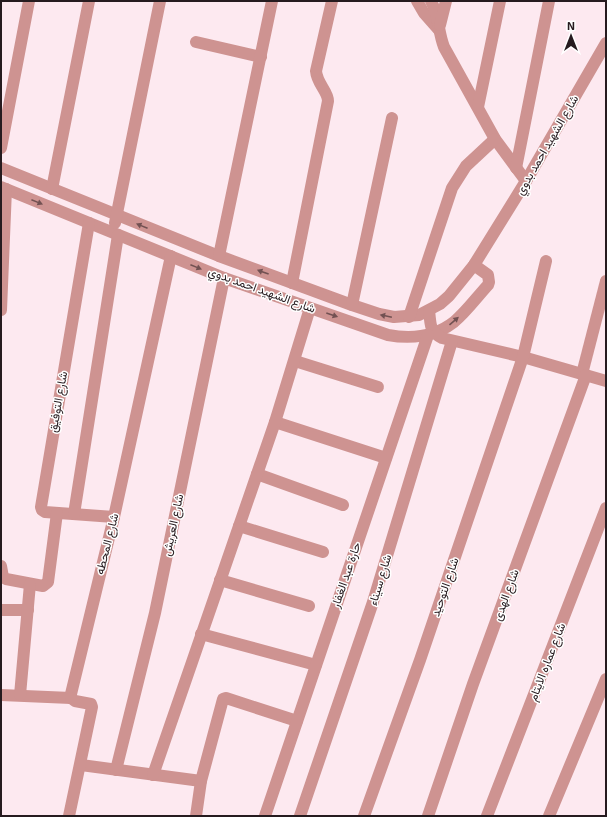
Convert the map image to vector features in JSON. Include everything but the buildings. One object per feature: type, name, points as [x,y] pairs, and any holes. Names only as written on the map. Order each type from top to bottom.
[{"type":"street","points":[[1,148],[29,1]]},
{"type":"street","points":[[52,189],[89,1]]},
{"type":"street","points":[[74,514],[115,234],[116,216],[160,1]]},
{"type":"street","points":[[219,256],[272,1]]},
{"type":"street","points":[[292,283],[328,101],[327,95],[318,81],[316,71],[332,1]]},
{"type":"street","points":[[417,1],[424,13],[439,30]]},
{"type":"street","points":[[432,1],[444,47],[495,139],[526,181]]},
{"type":"street","points":[[439,30],[446,1]]},
{"type":"street","points":[[478,107],[500,1]]},
{"type":"street","points":[[516,168],[549,1]]},
{"type":"street","points":[[196,42],[261,57]]},
{"type":"street","name":"شارع الشهيد احمد بدوي","points":[[1,168],[116,216],[352,305],[379,314],[394,317],[409,317],[429,311],[440,304],[449,296],[474,265],[526,181],[606,43]]},
{"type":"street","points":[[352,305],[392,118]]},
{"type":"street","points":[[409,317],[452,188],[466,166],[495,139]]},
{"type":"street","points":[[1,310],[4,188]]},
{"type":"street","name":"شارع الشهيد احمد بدوي","points":[[4,188],[224,278],[388,335],[408,337],[431,334],[454,322],[488,285],[488,275],[474,265]]},
{"type":"street","name":"شارع التوفيق","points":[[89,223],[40,503],[42,510],[45,512],[114,517]]},
{"type":"street","name":"شارع المحطه","points":[[72,698],[71,694],[114,517],[171,256]]},
{"type":"street","name":"شارع التوحيد","points":[[364,816],[420,660],[523,357],[546,261]]},
{"type":"street","name":"شارع العريش","points":[[116,770],[155,613],[224,278]]},
{"type":"street","name":"شارع الهدى","points":[[428,816],[584,374],[606,281]]},
{"type":"street","points":[[153,775],[275,422],[310,308]]},
{"type":"street","points":[[429,311],[431,334],[452,341],[523,357],[606,381]]},
{"type":"street","name":"حارة عبد الغفار","points":[[265,816],[386,458],[431,334]]},
{"type":"street","name":"شارع سيناء","points":[[300,816],[373,602],[452,341]]},
{"type":"street","points":[[295,360],[378,387]]},
{"type":"street","points":[[275,422],[386,458]]},
{"type":"street","points":[[257,474],[343,505]]},
{"type":"street","name":"شارع عماره الايتام","points":[[487,816],[606,508]]},
{"type":"street","points":[[1,566],[3,577],[6,579],[43,586],[48,582],[57,513]]},
{"type":"street","points":[[239,526],[323,552]]},
{"type":"street","points":[[220,580],[309,606]]},
{"type":"street","points":[[20,695],[30,584]]},
{"type":"street","points":[[1,610],[28,610]]},
{"type":"street","points":[[201,634],[316,665]]},
{"type":"street","points":[[549,816],[606,679]]},
{"type":"street","points":[[1,695],[72,698],[75,701],[91,704],[92,707],[69,816]]},
{"type":"street","points":[[196,816],[201,781],[223,699],[226,698],[298,720]]},
{"type":"street","points":[[80,765],[201,781]]}]
